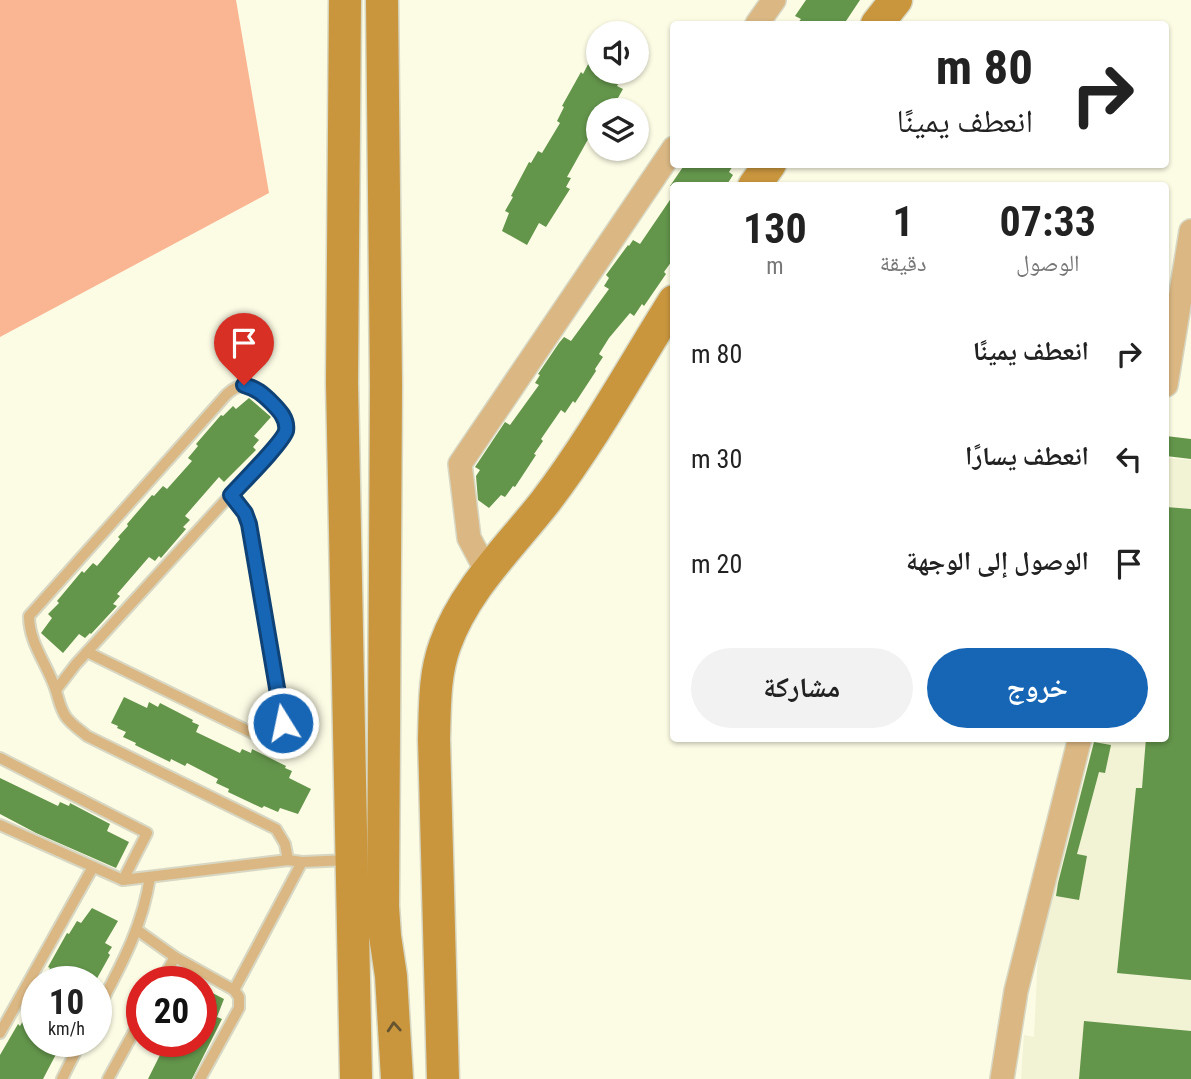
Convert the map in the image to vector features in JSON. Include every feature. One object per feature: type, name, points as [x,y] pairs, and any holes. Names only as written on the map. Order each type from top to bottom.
[{"type":"main road","points":[[345,0],[342,383],[356,1079]]},
{"type":"main road","points":[[382,0],[386,386],[383,906],[391,976],[397,1079]]},
{"type":"main road","points":[[879,21],[896,0]]},
{"type":"main road","points":[[443,1079],[434,739],[435,685],[445,645],[465,601],[546,501],[670,307]]},
{"type":"main road","points":[[355,977],[391,976]]},
{"type":"street","points":[[759,21],[774,0]]},
{"type":"street","points":[[487,572],[469,538],[460,464],[670,154]]},
{"type":"street","points":[[1169,367],[1191,231]]},
{"type":"street","points":[[1002,1079],[1016,991],[1079,742]]},
{"type":"lane","points":[[56,690],[87,652],[286,433],[282,412],[257,389],[244,385],[234,387],[227,394],[29,616],[29,626],[56,690],[58,704],[67,719],[87,736],[276,829],[285,844],[288,860]]},
{"type":"lane","points":[[87,652],[275,744],[283,723],[249,524],[245,513],[231,495]]},
{"type":"lane","points":[[0,758],[147,833],[123,880]]},
{"type":"lane","points":[[0,825],[123,880],[288,860],[352,860]]},
{"type":"lane","points":[[234,990],[302,862]]},
{"type":"lane","points":[[0,1033],[93,867]]},
{"type":"lane","points":[[112,981],[137,930],[150,877]]},
{"type":"lane","points":[[137,930],[175,957],[234,990],[239,997],[239,1008],[200,1079]]},
{"type":"lane","points":[[170,966],[175,957]]},
{"type":"lane","points":[[108,1079],[126,1046]]},
{"type":"lane","points":[[62,1079],[73,1057]]},
{"type":"shaded area","points":[[0,0],[236,0],[269,193],[0,337]]},
{"type":"shaded area","points":[[1169,458],[1191,460],[1191,1079],[1021,1079],[1024,1035],[1034,1037],[1039,932],[1092,742],[1169,742]]},
{"type":"building","points":[[806,0],[860,0],[846,21],[799,21],[801,19],[795,16]]},
{"type":"building","points":[[586,68],[586,84],[618,84],[617,86],[623,89],[618,98],[586,98],[586,143],[567,177],[571,178],[566,187],[570,189],[546,227],[539,223],[527,245],[502,231],[509,213],[505,211],[529,162],[531,163],[538,151],[542,153],[560,123],[557,121],[564,107],[562,106],[581,72],[583,74]]},
{"type":"building","points":[[682,168],[732,168],[729,172],[733,175],[729,182],[673,182]]},
{"type":"building","points":[[670,200],[670,264],[664,272],[666,274],[644,306],[642,304],[634,316],[630,313],[609,338],[599,354],[603,357],[596,371],[575,403],[573,401],[565,413],[561,410],[541,439],[543,441],[534,454],[536,455],[515,487],[513,486],[505,497],[501,495],[489,508],[478,500],[476,476],[480,470],[475,467],[505,422],[510,425],[539,385],[535,383],[540,375],[538,374],[559,343],[564,337],[571,341],[609,289],[604,286],[609,278],[606,275],[628,245],[633,240],[640,244]]},
{"type":"building","points":[[249,398],[271,417],[254,436],[259,440],[253,447],[256,450],[224,482],[219,477],[185,516],[190,520],[183,527],[186,529],[161,558],[159,556],[155,561],[149,557],[117,594],[120,596],[113,604],[117,606],[91,634],[85,638],[79,634],[63,653],[41,633],[52,618],[48,614],[59,603],[57,601],[82,571],[84,573],[93,563],[97,566],[152,495],[163,486],[167,489],[192,461],[188,458],[198,446],[196,444],[221,415],[233,406],[236,409]]},
{"type":"building","points":[[1169,436],[1191,439],[1191,459],[1169,456]]},
{"type":"building","points":[[1169,507],[1191,509],[1191,980],[1117,973],[1136,788],[1142,788],[1146,742],[1169,742]]},
{"type":"building","points":[[124,697],[147,708],[149,702],[158,707],[160,703],[193,720],[192,722],[199,725],[196,732],[240,753],[242,749],[251,753],[252,749],[286,766],[285,768],[292,771],[289,778],[311,789],[298,814],[280,808],[278,812],[264,806],[262,808],[228,792],[229,789],[216,783],[218,779],[187,763],[185,766],[171,759],[170,762],[123,737],[126,732],[111,723]]},
{"type":"building","points":[[1094,742],[1111,745],[1105,773],[1099,772],[1077,854],[1087,856],[1079,900],[1056,896]]},
{"type":"building","points":[[0,778],[58,806],[60,802],[69,806],[70,803],[110,824],[107,831],[129,842],[116,868],[0,814]]},
{"type":"building","points":[[92,908],[118,921],[105,943],[112,947],[104,966],[49,966],[67,933],[69,934],[77,921],[81,923]]},
{"type":"building","points":[[217,995],[224,999],[217,1017]]},
{"type":"building","points":[[1084,1021],[1191,1031],[1191,1079],[1079,1079]]},
{"type":"building","points":[[18,1024],[21,1057],[55,1057],[43,1079],[0,1079],[0,1055]]},
{"type":"building","points":[[159,1057],[203,1057],[192,1079],[148,1079]]},
{"type":"route","points":[[244,385],[257,389],[282,412],[285,423],[286,433],[231,495],[245,513],[249,524],[283,723]]}]
